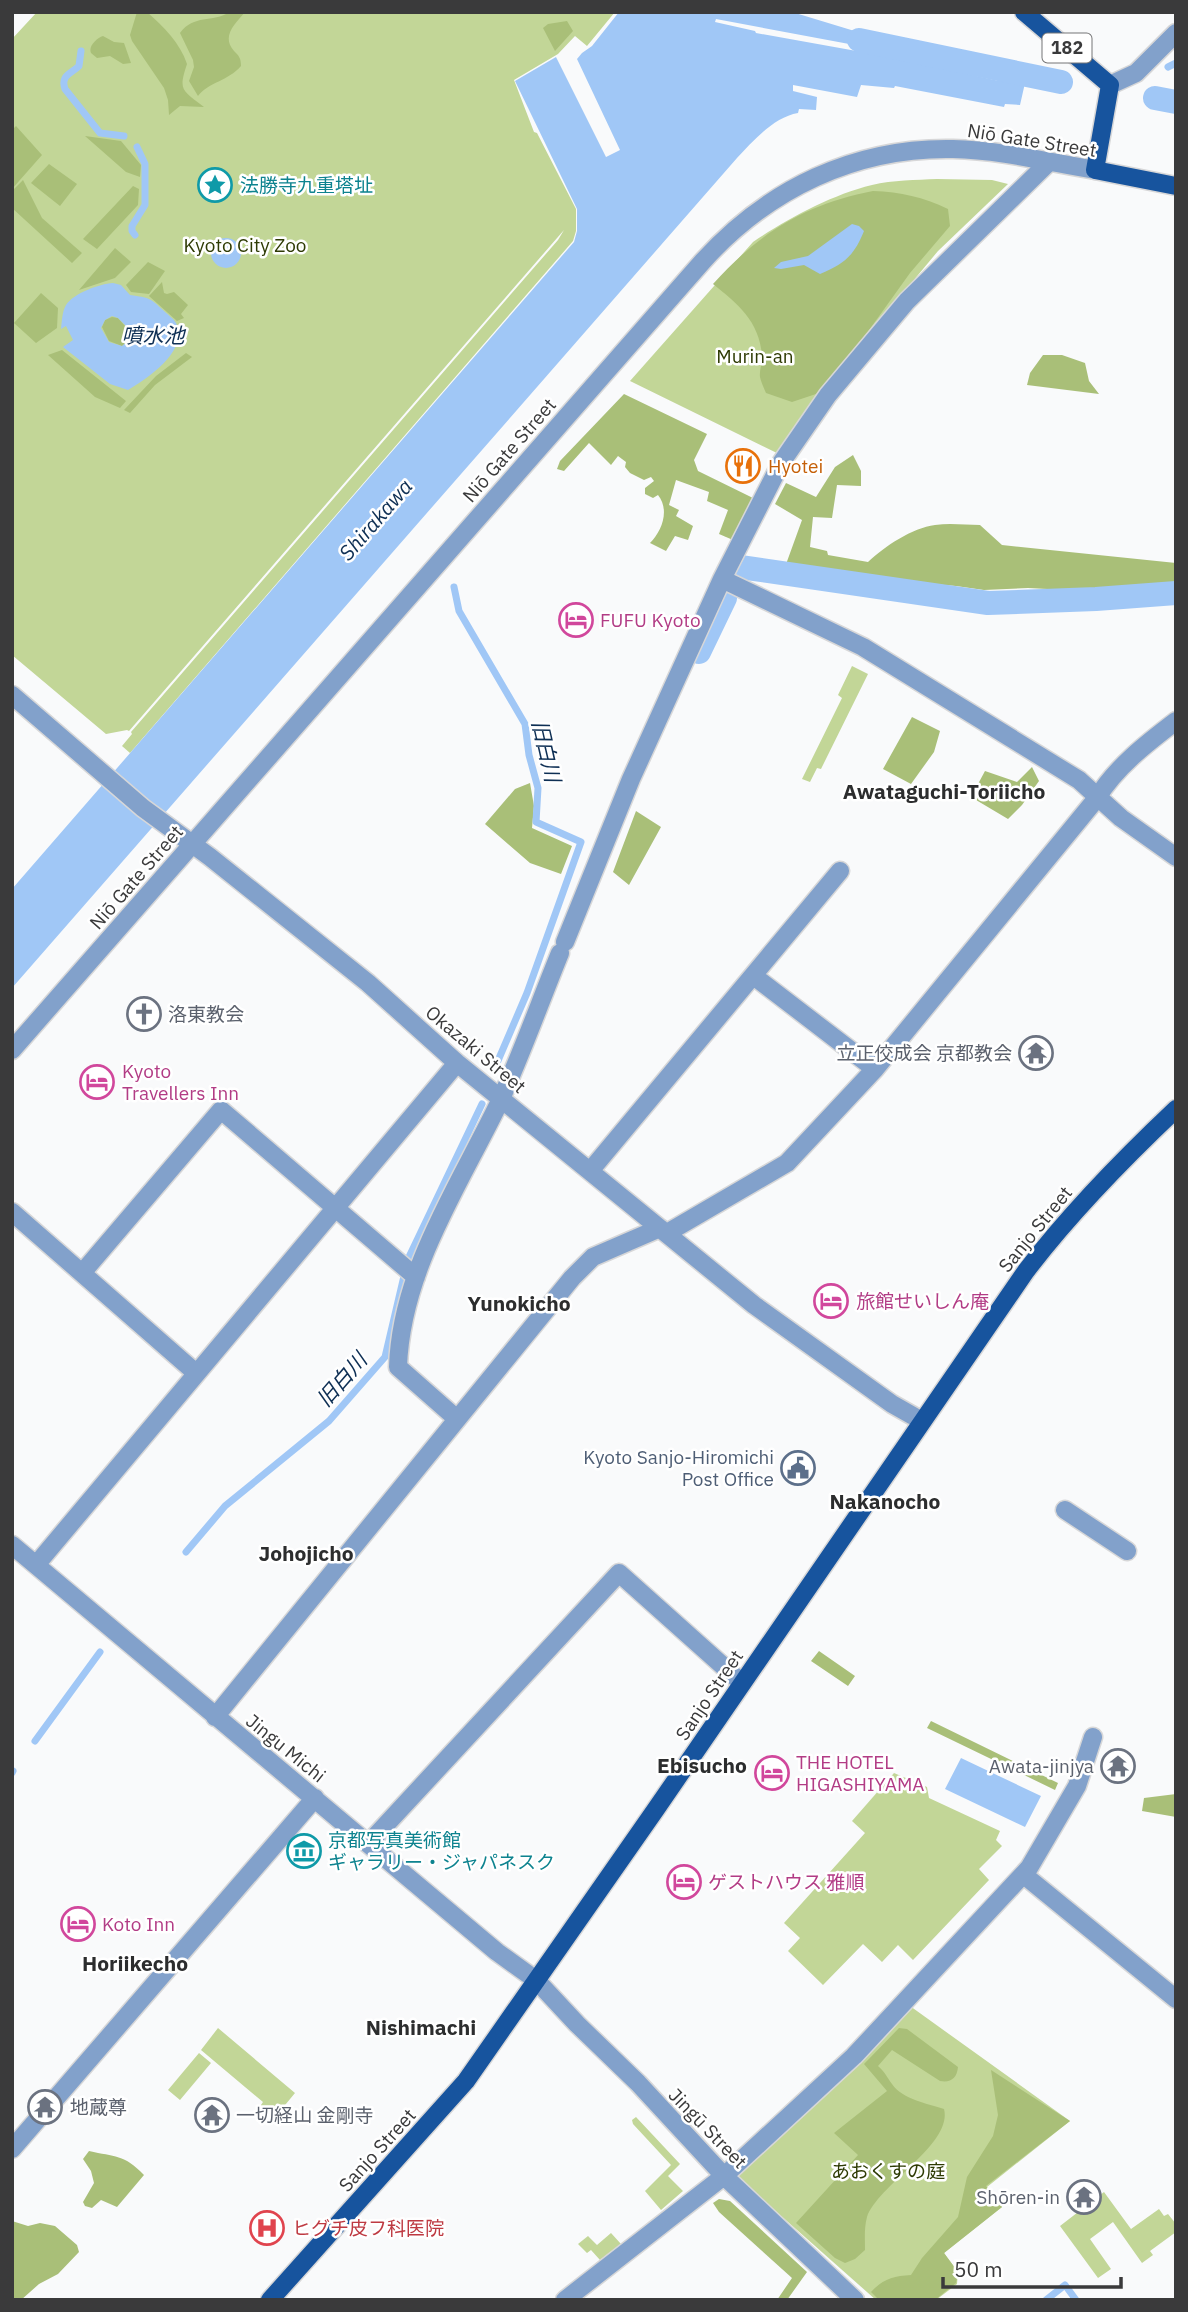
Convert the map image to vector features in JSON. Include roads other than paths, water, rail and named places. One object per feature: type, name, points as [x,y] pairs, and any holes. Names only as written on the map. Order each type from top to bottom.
[{"type":"main road","name":"182","points":[[1024,12],[1110,85]]},
{"type":"main road","points":[[1095,170],[1110,85]]},
{"type":"main road","name":"Niō Gate Street","points":[[1095,170],[1176,186]]},
{"type":"main road","name":"Sanjo Street","points":[[270,2300],[466,2081],[1026,1271],[1060,1226],[1095,1187],[1176,1109]]},
{"type":"street","points":[[1110,85],[1136,73],[1176,33]]},
{"type":"street","name":"Niō Gate Street","points":[[12,1051],[703,261],[750,216],[805,181],[846,165],[888,154],[953,149],[1003,154],[1095,170]]},
{"type":"street","points":[[457,1419],[398,1367],[409,1270],[421,1259],[501,1098],[631,779],[722,579],[781,463],[828,395],[907,300],[1049,162]]},
{"type":"street","points":[[722,579],[863,648],[1079,780],[1148,839],[1176,857]]},
{"type":"street","name":"Okazaki Street","points":[[12,695],[165,825],[368,983],[457,1063],[754,1305],[892,1404],[922,1421]]},
{"type":"street","points":[[215,1717],[572,1278],[593,1257],[663,1230],[787,1163],[874,1069],[1097,798],[1108,781],[1149,742],[1176,721]]},
{"type":"street","points":[[590,1171],[840,871]]},
{"type":"street","points":[[755,976],[874,1069]]},
{"type":"street","points":[[36,1565],[457,1063]]},
{"type":"street","points":[[82,1272],[221,1110],[409,1270]]},
{"type":"street","points":[[12,1212],[196,1373]]},
{"type":"street","points":[[1065,1510],[1127,1551]]},
{"type":"street","name":"Jingu Michi","points":[[12,1545],[497,1952],[536,1980]]},
{"type":"street","points":[[368,1844],[619,1573],[742,1683]]},
{"type":"street","points":[[565,2300],[724,2176],[854,2056],[1024,1874],[1077,1786],[1093,1737]]},
{"type":"street","points":[[12,2149],[315,1798]]},
{"type":"street","points":[[1024,1874],[1176,1999]]},
{"type":"street","name":"Jingū Street","points":[[536,1980],[638,2083],[724,2176],[855,2300]]},
{"type":"water","name":"Shirakawa","points":[[619,12],[792,12],[894,43],[892,52],[716,19],[715,22],[756,33],[901,59],[999,81],[1001,79],[1025,83],[1020,105],[1005,104],[1004,107],[895,86],[861,85],[857,97],[793,85],[793,91],[817,97],[816,110],[799,109],[798,113],[781,119],[764,131],[737,158],[12,988],[12,889],[574,242],[577,209],[515,81],[556,57],[606,157],[620,150],[577,59],[592,46]]},
{"type":"water","points":[[852,224],[864,231],[852,253],[836,267],[820,274],[804,265],[774,268],[781,262],[808,256]]},
{"type":"water","points":[[226,238],[237,242],[241,253],[237,264],[226,268],[215,264],[211,253],[215,242]]},
{"type":"water","name":"噴水池","points":[[107,284],[121,285],[130,295],[152,301],[175,321],[179,333],[172,353],[164,362],[128,390],[110,384],[63,347],[73,340],[66,326],[61,329],[66,305],[81,293]],"holes":[[[112,316],[125,325],[129,340],[122,346],[109,342],[101,328],[105,320]]]},
{"type":"water","points":[[961,1758],[1041,1796],[1025,1827],[945,1789]]},
{"type":"waterway","points":[[859,40],[1061,82]]},
{"type":"waterway","points":[[81,51],[79,66],[64,80],[65,89],[100,133],[124,136]]},
{"type":"waterway","points":[[1168,67],[1176,63]]},
{"type":"waterway","points":[[1155,98],[1176,102]]},
{"type":"waterway","points":[[135,235],[132,226],[145,205],[145,164],[137,147]]},
{"type":"waterway","points":[[740,567],[988,603],[1176,593]]},
{"type":"waterway","name":"旧白川","points":[[454,587],[459,611],[525,724],[529,755],[538,788],[536,822],[581,842],[527,993],[497,1063]]},
{"type":"waterway","points":[[699,652],[725,598]]},
{"type":"waterway","name":"旧白川","points":[[186,1552],[225,1506],[329,1421],[385,1357],[408,1259],[482,1104]]},
{"type":"waterway","name":"旧白川","points":[[35,1741],[100,1652]]},
{"type":"waterway","points":[[1046,2300],[1065,2285],[1076,2300]]},
{"type":"place","name":"法勝寺九重塔址","points":[[215,185]]},
{"type":"place","name":"Hyotei","points":[[743,466]]},
{"type":"place","name":"FUFU Kyoto","points":[[576,620]]},
{"type":"place","name":"洛東教会","points":[[144,1014]]},
{"type":"place","name":"立正佼成会 京都教会","points":[[1036,1053]]},
{"type":"place","name":"Kyoto Travellers Inn","points":[[97,1082]]},
{"type":"place","name":"旅館せいしん庵","points":[[831,1301]]},
{"type":"place","name":"Kyoto Sanjo-Hiromichi Post Office","points":[[798,1468]]},
{"type":"place","name":"Awata-jinjya","points":[[1118,1766]]},
{"type":"place","name":"THE HOTEL HIGASHIYAMA","points":[[772,1773]]},
{"type":"place","name":"京都写真美術館 ギャラリー・ジャパネスク","points":[[304,1851]]},
{"type":"place","name":"ゲストハウス 雅順","points":[[684,1882]]},
{"type":"place","name":"Koto Inn","points":[[78,1924]]},
{"type":"place","name":"地蔵尊","points":[[45,2107]]},
{"type":"place","name":"一切経山 金剛寺","points":[[212,2115]]},
{"type":"place","name":"Shōren-in","points":[[1084,2197]]},
{"type":"place","name":"ヒグチ皮フ科医院","points":[[267,2228]]},
{"type":"district","name":"Awataguchi-Toriicho","points":[[944,792]]},
{"type":"district","name":"Yunokicho","points":[[519,1304]]},
{"type":"district","name":"Nakanocho","points":[[885,1502]]},
{"type":"district","name":"Johojicho","points":[[306,1554]]},
{"type":"district","name":"Ebisucho","points":[[702,1766]]},
{"type":"district","name":"Horiikecho","points":[[135,1964]]},
{"type":"district","name":"Nishimachi","points":[[421,2028]]},
{"type":"park label","name":"Kyoto City Zoo","points":[[245,245]]},
{"type":"park label","name":"Murin-an","points":[[755,356]]},
{"type":"park label","name":"あおくすの庭","points":[[888,2171]]}]
